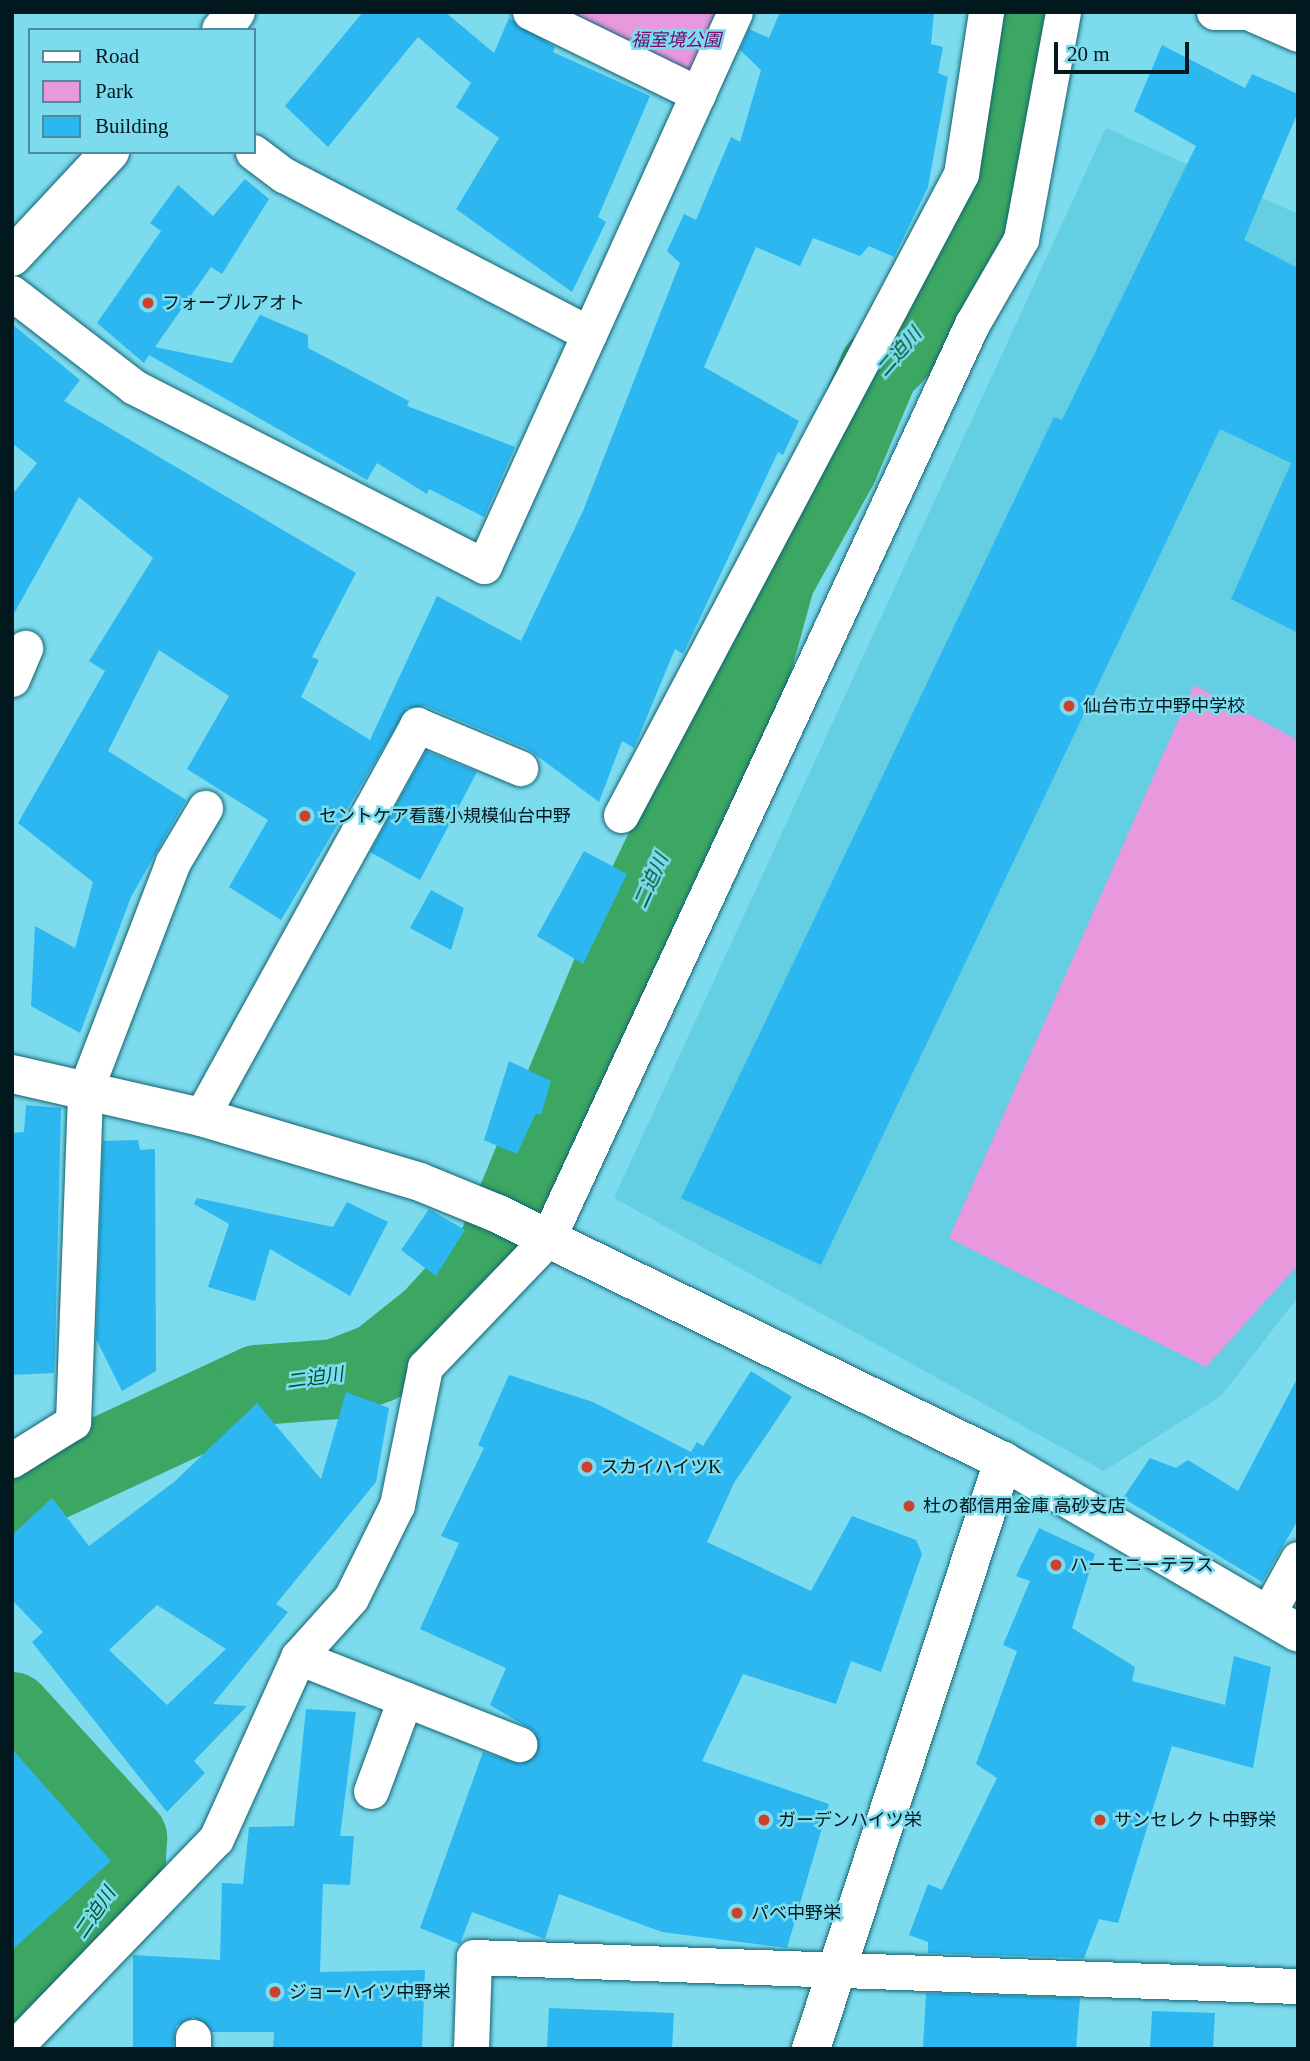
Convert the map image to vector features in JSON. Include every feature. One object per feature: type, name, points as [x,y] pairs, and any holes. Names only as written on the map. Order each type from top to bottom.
[{"type":"street","points":[[223,28],[236,12]]},
{"type":"street","points":[[530,12],[698,94]]},
{"type":"street","points":[[12,293],[134,387],[484,566],[735,12]]},
{"type":"street","points":[[621,815],[961,174],[986,12]]},
{"type":"street","points":[[13,2049],[216,1839],[298,1657],[351,1598],[397,1505],[425,1367],[540,1236],[972,324],[1021,239],[1063,12]]},
{"type":"street","points":[[1214,12],[1253,13],[1298,34]]},
{"type":"street","points":[[12,257],[108,154]]},
{"type":"street","points":[[256,154],[284,175],[589,334]]},
{"type":"street","points":[[201,1117],[417,725],[520,768]]},
{"type":"street","points":[[12,1460],[73,1422],[85,1091],[173,862],[205,808]]},
{"type":"street","points":[[12,1074],[201,1117],[420,1182],[496,1213],[1003,1461],[1282,1624],[1298,1559]]},
{"type":"street","points":[[811,2049],[1003,1461]]},
{"type":"street","points":[[298,1657],[519,1744]]},
{"type":"street","points":[[371,1791],[405,1699]]},
{"type":"street","points":[[471,2049],[474,1957],[838,1966],[1298,1986]]},
{"type":"shaded area","name":"仙台市立中野中学校","points":[[1106,128],[1298,214],[1298,1297],[1221,1396],[1104,1471],[614,1198]]},
{"type":"green space","name":"福室境公園","points":[[553,12],[724,12],[692,79]]},
{"type":"green space","points":[[1194,685],[1298,740],[1298,1265],[1206,1367],[949,1238]]},
{"type":"building","points":[[363,12],[445,12],[494,53],[509,18],[555,47],[553,52],[650,96],[598,217],[606,222],[572,292],[456,209],[499,138],[456,107],[471,83],[418,37],[328,147],[285,106]]},
{"type":"building","points":[[780,12],[934,12],[931,44],[943,47],[938,73],[948,77],[928,187],[894,257],[869,246],[860,256],[813,238],[800,266],[756,247],[704,367],[799,421],[783,455],[778,452],[683,654],[675,649],[634,748],[622,741],[599,802],[528,749],[425,706],[407,708],[281,920],[229,887],[268,820],[187,769],[229,696],[159,650],[108,751],[186,800],[131,897],[80,1033],[31,1006],[35,926],[75,948],[93,882],[18,823],[105,671],[89,661],[153,558],[79,497],[12,617],[12,495],[37,463],[12,443],[12,324],[80,380],[64,401],[356,573],[312,657],[319,660],[301,697],[370,740],[437,596],[521,641],[583,511],[680,263],[667,251],[684,214],[696,220],[731,137],[740,142],[761,70],[740,50],[749,29],[769,38]]},
{"type":"building","points":[[1162,45],[1245,88],[1252,74],[1298,94],[1298,112],[1244,240],[1298,268],[1298,633],[1231,599],[1291,463],[1220,429],[821,1265],[681,1198],[1054,417],[1062,420],[1196,146],[1134,111]]},
{"type":"building","points":[[245,179],[269,199],[222,274],[211,267],[155,347],[232,363],[260,315],[308,335],[308,348],[409,401],[407,406],[515,447],[484,517],[429,489],[427,494],[377,463],[367,480],[149,355],[144,363],[97,323],[161,231],[150,223],[178,185],[213,216]]},
{"type":"building","points":[[426,751],[477,772],[420,880],[370,852]]},
{"type":"building","points":[[584,851],[627,874],[583,964],[537,936]]},
{"type":"building","points":[[431,890],[464,908],[451,950],[410,928]]},
{"type":"building","points":[[509,1061],[551,1081],[541,1115],[536,1113],[517,1154],[484,1140]]},
{"type":"building","points":[[26,1105],[61,1108],[54,1373],[12,1375],[12,1133],[24,1132]]},
{"type":"building","points":[[138,1140],[140,1150],[155,1149],[156,1371],[122,1391],[96,1339],[103,1141]]},
{"type":"building","points":[[197,1198],[333,1227],[347,1202],[388,1222],[350,1296],[270,1249],[255,1301],[208,1287],[229,1224],[194,1204]]},
{"type":"building","points":[[429,1209],[465,1230],[436,1276],[401,1250]]},
{"type":"building","points":[[751,1371],[792,1397],[734,1483],[707,1542],[811,1591],[852,1516],[916,1540],[922,1554],[881,1672],[851,1661],[836,1704],[743,1674],[702,1761],[829,1804],[787,1948],[662,1932],[559,1894],[545,1939],[472,1912],[460,1944],[420,1928],[483,1752],[521,1764],[538,1751],[534,1731],[490,1705],[506,1668],[420,1629],[459,1543],[441,1536],[484,1448],[478,1445],[509,1375],[593,1402],[691,1452],[697,1442],[703,1446]]},
{"type":"building","points":[[1298,1377],[1298,1520],[1262,1582],[1123,1498],[1150,1458],[1176,1468],[1188,1460],[1238,1491]]},
{"type":"building","points":[[346,1392],[389,1408],[376,1482],[276,1604],[288,1612],[213,1704],[247,1706],[194,1761],[205,1773],[167,1812],[32,1642],[43,1632],[12,1600],[12,1535],[52,1498],[89,1546],[174,1482],[257,1403],[321,1479]],"holes":[[[157,1605],[226,1649],[167,1705],[109,1650]]]},
{"type":"building","points":[[1039,1528],[1095,1554],[1072,1628],[1135,1667],[1132,1681],[1225,1705],[1234,1656],[1271,1667],[1253,1768],[1172,1746],[1118,1923],[1099,1919],[1084,1958],[928,1953],[928,1942],[909,1935],[928,1884],[942,1890],[997,1778],[976,1764],[1017,1651],[1003,1645],[1030,1581],[1016,1576]]},
{"type":"building","points":[[306,1709],[356,1712],[340,1836],[354,1836],[350,1885],[323,1884],[320,1972],[425,1970],[422,2049],[273,2049],[274,2032],[212,2032],[194,2017],[176,2026],[173,2049],[133,2049],[133,1955],[220,1960],[222,1883],[243,1884],[249,1827],[294,1826]]},
{"type":"building","points":[[12,1749],[111,1861],[12,1950]]},
{"type":"building","points":[[926,1993],[1080,1998],[1076,2049],[923,2049]]},
{"type":"building","points":[[549,2008],[674,2013],[672,2049],[547,2049]]},
{"type":"building","points":[[1152,2011],[1215,2013],[1213,2049],[1150,2049]]},
{"type":"waterway","name":"二迫川","points":[[12,1499],[258,1385],[336,1379],[378,1363],[432,1320],[497,1249],[649,883],[748,678],[775,579],[838,466],[879,369],[949,298],[974,257],[1015,12]]},
{"type":"waterway","name":"二迫川","points":[[12,1712],[127,1838],[126,1859],[111,1895],[12,2011]]},
{"type":"place","name":"フォーブルアオト","points":[[148,303]]},
{"type":"place","name":"仙台市立中野中学校","points":[[1069,706]]},
{"type":"place","name":"セントケア看護小規模仙台中野","points":[[305,816]]},
{"type":"place","name":"スカイハイツK","points":[[587,1467]]},
{"type":"place","name":"杜の都信用金庫 高砂支店","points":[[909,1506]]},
{"type":"place","name":"ハーモニーテラス","points":[[1056,1565]]},
{"type":"place","name":"ガーデンハイツ栄","points":[[764,1820]]},
{"type":"place","name":"サンセレクト中野栄","points":[[1100,1820]]},
{"type":"place","name":"パベ中野栄","points":[[737,1913]]},
{"type":"place","name":"ジョーハイツ中野栄","points":[[275,1992]]}]
